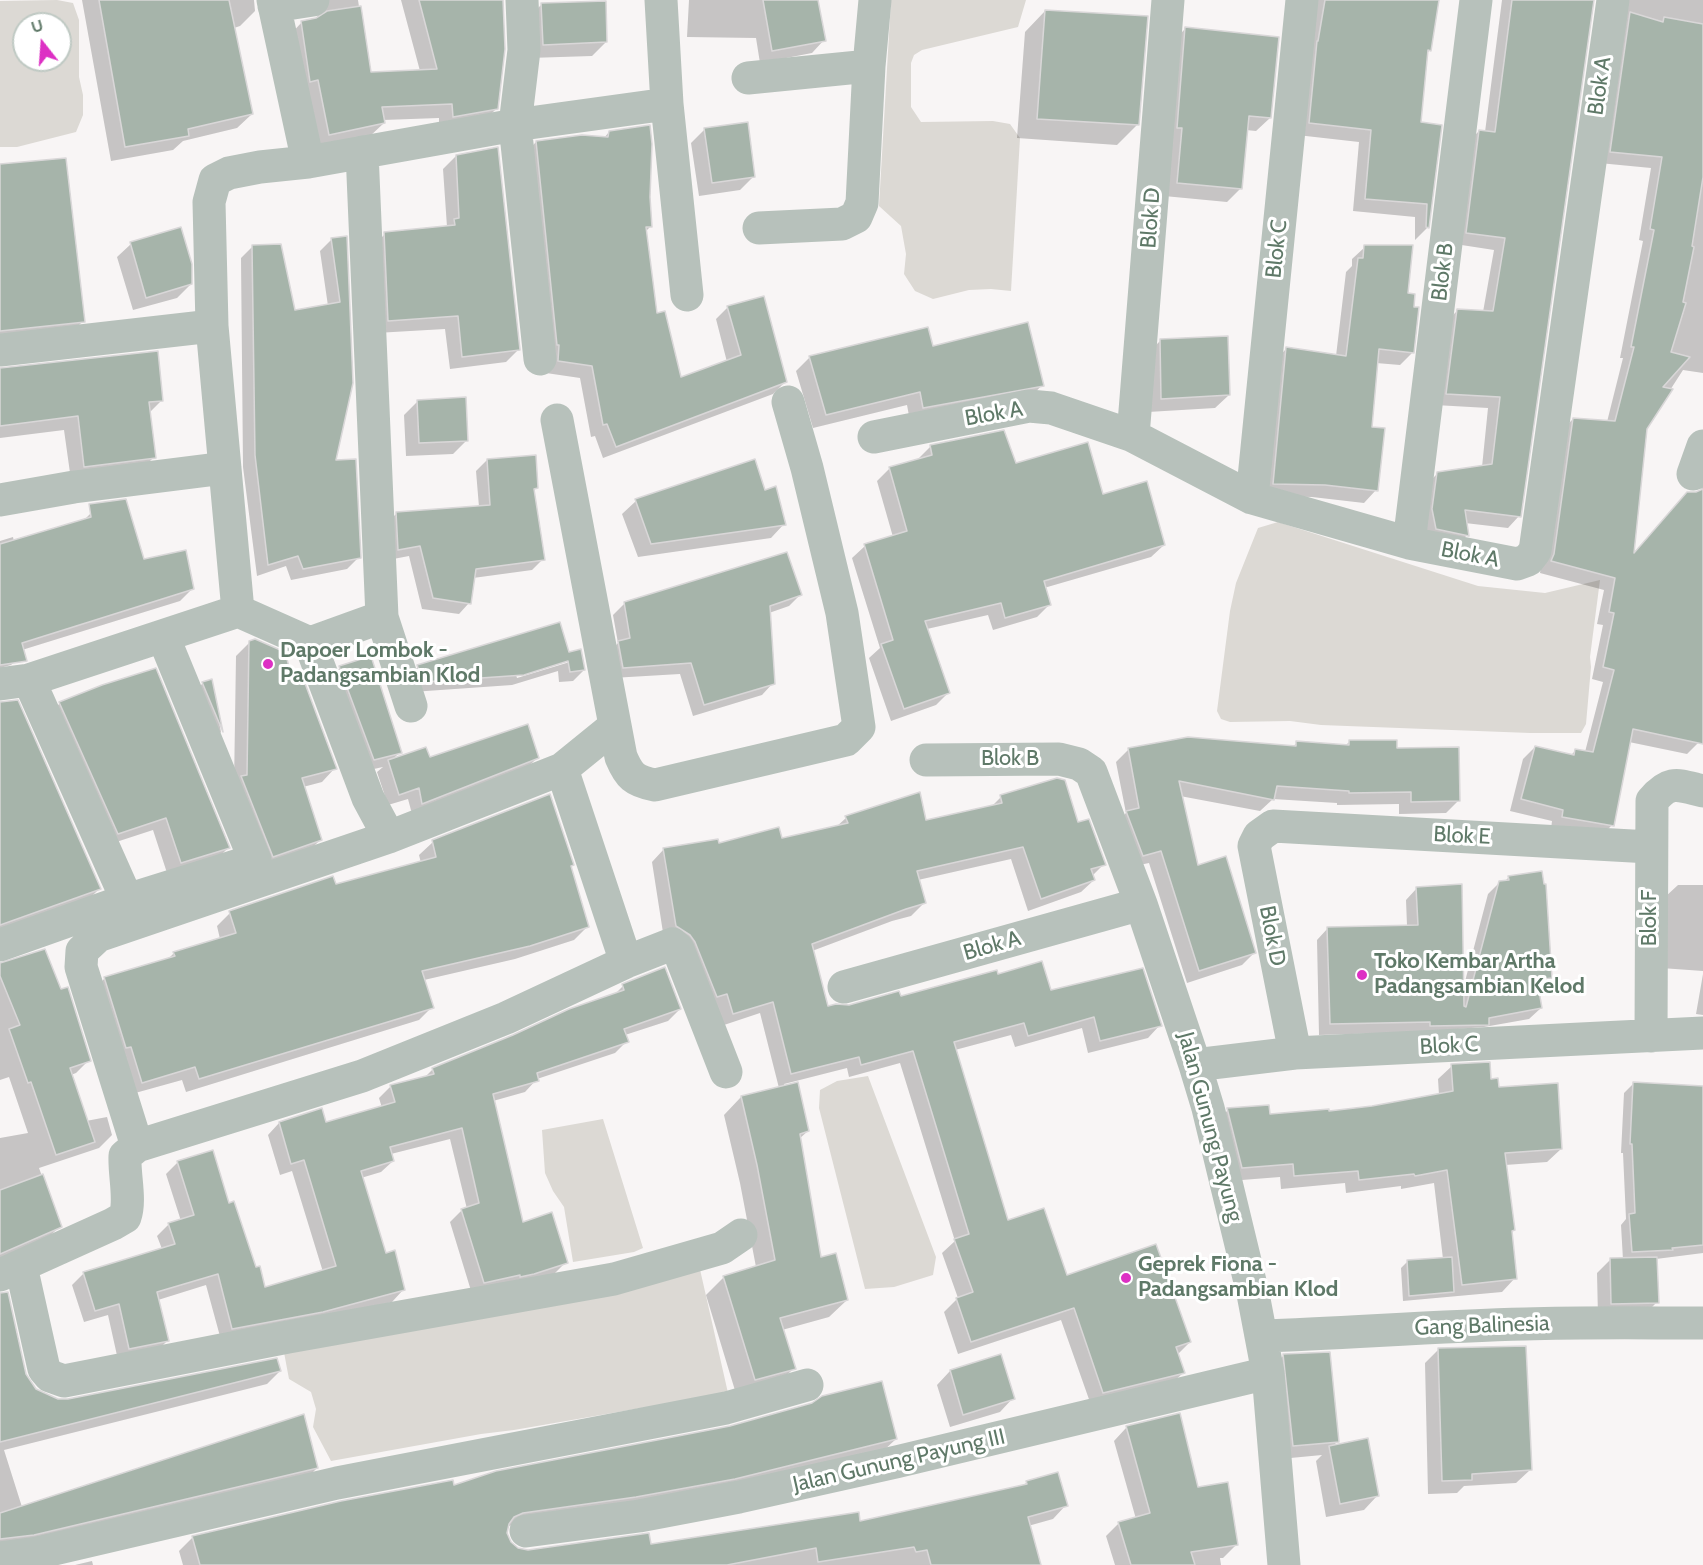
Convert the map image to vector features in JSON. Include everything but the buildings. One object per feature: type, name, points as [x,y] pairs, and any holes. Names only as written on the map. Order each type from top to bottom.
[{"type":"street","points":[[308,162],[274,3],[313,0]]},
{"type":"street","points":[[522,0],[524,50],[515,125],[540,358]]},
{"type":"street","points":[[661,0],[667,104],[687,295]]},
{"type":"street","points":[[759,228],[842,224],[856,217],[862,203],[875,0]]},
{"type":"street","name":"Blok D","points":[[1134,436],[1168,0]]},
{"type":"street","name":"Blok C","points":[[1252,498],[1302,0]]},
{"type":"street","name":"Blok B","points":[[1409,543],[1476,0]]},
{"type":"street","name":"Blok A","points":[[874,437],[1029,406],[1051,408],[1134,436],[1252,498],[1409,543],[1517,564],[1528,560],[1535,551],[1612,0]]},
{"type":"street","points":[[748,78],[869,66]]},
{"type":"street","points":[[238,612],[212,326],[209,202],[214,180],[230,173],[260,167],[308,162],[515,125],[667,104]]},
{"type":"street","points":[[362,152],[382,617],[411,706]]},
{"type":"street","points":[[0,350],[212,326]]},
{"type":"street","points":[[556,420],[621,757],[627,772],[644,783],[655,785],[846,740],[859,727],[842,613],[807,468],[788,402]]},
{"type":"street","points":[[0,500],[75,487],[225,468]]},
{"type":"street","points":[[127,900],[14,682],[238,612],[310,644],[382,617]]},
{"type":"street","points":[[0,945],[127,900],[255,860],[163,636]]},
{"type":"street","points":[[310,644],[368,798],[389,837]]},
{"type":"street","points":[[137,1146],[81,967],[82,951],[98,936],[389,837],[562,769],[615,726]]},
{"type":"street","name":"Blok B","points":[[926,760],[1059,759],[1079,764],[1091,772]]},
{"type":"street","points":[[562,769],[626,962]]},
{"type":"street","name":"Jalan Gunung Payung","points":[[1091,772],[1141,904],[1196,1065],[1244,1254],[1268,1373],[1284,1565]]},
{"type":"street","name":"Blok F","points":[[1650,1036],[1652,801],[1660,791],[1673,784],[1703,791]]},
{"type":"street","name":"Blok D","points":[[1273,826],[1259,836],[1254,846],[1295,1053]]},
{"type":"street","name":"Blok E","points":[[1273,826],[1650,847]]},
{"type":"street","name":"Blok A","points":[[844,987],[1141,904]]},
{"type":"street","points":[[726,1072],[676,946],[672,944],[626,962],[506,1018],[362,1076],[137,1146],[125,1156],[124,1173],[128,1208],[125,1217],[10,1271],[44,1369],[50,1376],[64,1381],[288,1337],[614,1279],[722,1248],[741,1235]]},
{"type":"street","name":"Blok C","points":[[1196,1065],[1295,1053],[1703,1033]]},
{"type":"street","name":"Gang Balinesia","points":[[1261,1336],[1323,1335],[1367,1330],[1525,1324],[1703,1323]]},
{"type":"street","name":"Jalan Gunung Payung III","points":[[526,1531],[639,1516],[739,1497],[908,1460],[1268,1373]]},
{"type":"street","points":[[0,1558],[48,1551],[337,1482],[726,1408],[807,1385]]},
{"type":"shaded area","points":[[57,0],[73,3],[79,20],[79,77],[83,95],[83,115],[76,132],[17,147],[0,147],[0,1]]},
{"type":"shaded area","points":[[891,0],[1026,0],[1018,27],[922,50],[914,55],[911,63],[911,107],[921,122],[993,121],[1010,124],[1020,138],[1011,291],[969,290],[933,299],[915,291],[904,274],[906,254],[901,226],[879,206]]},
{"type":"shaded area","points":[[1278,522],[1478,586],[1545,593],[1600,580],[1590,657],[1586,724],[1581,733],[1321,725],[1290,721],[1230,722],[1221,719],[1217,711],[1230,611],[1236,583],[1258,528]]},
{"type":"shaded area","points":[[868,1076],[936,1257],[933,1275],[894,1287],[865,1289],[819,1108],[820,1090],[837,1081]]},
{"type":"shaded area","points":[[603,1119],[643,1248],[634,1252],[573,1262],[564,1207],[545,1173],[542,1130]]},
{"type":"shaded area","points":[[699,1265],[728,1393],[331,1461],[313,1427],[316,1409],[311,1392],[289,1379],[283,1347]]},
{"type":"place","name":"Dapoer Lombok - Padangsambian Klod","points":[[268,664]]},
{"type":"place","name":"Toko Kembar Artha Padangsambian Kelod","points":[[1362,975]]},
{"type":"place","name":"Geprek Fiona - Padangsambian Klod","points":[[1126,1278]]}]
